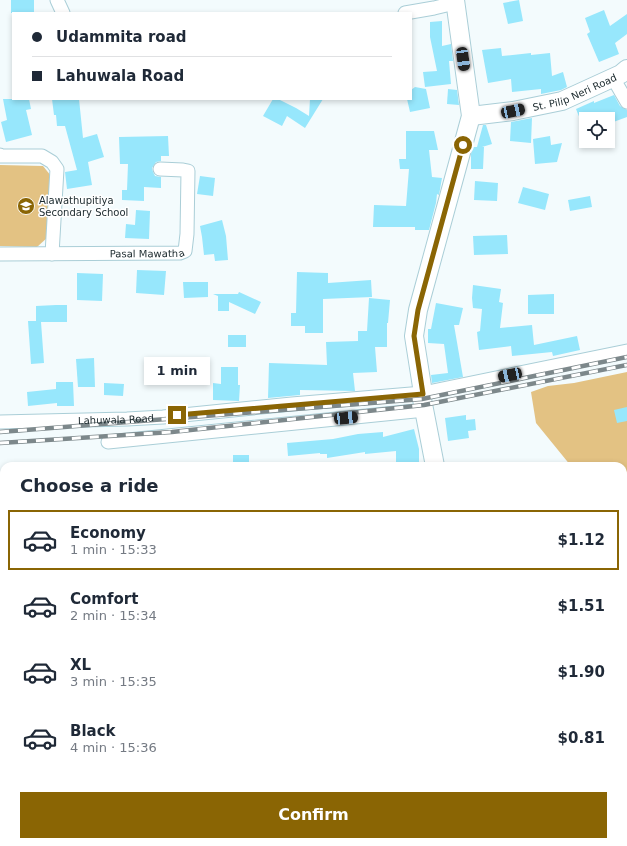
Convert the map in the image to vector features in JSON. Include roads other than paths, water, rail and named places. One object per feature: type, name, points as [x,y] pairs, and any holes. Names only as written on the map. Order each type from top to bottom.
[{"type":"street","points":[[57,0],[63,12]]},
{"type":"street","points":[[411,12],[434,8],[455,1],[471,116],[418,310],[414,336],[434,462]]},
{"type":"street","points":[[620,73],[627,102]]},
{"type":"street","name":"St. Pilip Neri Road","points":[[471,116],[513,111],[562,101],[620,73]]},
{"type":"street","points":[[0,155],[42,156],[52,162],[57,169],[52,254]]},
{"type":"street","name":"Pasal Mawatha","points":[[0,254],[180,253],[185,251],[187,234],[188,171],[160,169]]},
{"type":"street","points":[[108,442],[424,402],[627,351]]},
{"type":"street","name":"Lahuwala Road","points":[[0,422],[141,418],[424,402]]},
{"type":"railway","points":[[0,432],[422,399],[627,357]]},
{"type":"railway","points":[[0,443],[172,432],[424,405],[627,365]]},
{"type":"place","name":"Alawathupitiya Secondary School","points":[[26,206]]}]
